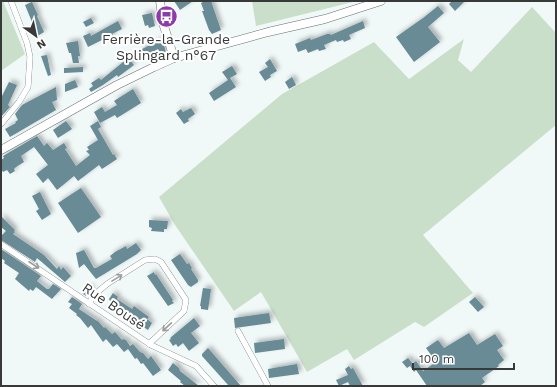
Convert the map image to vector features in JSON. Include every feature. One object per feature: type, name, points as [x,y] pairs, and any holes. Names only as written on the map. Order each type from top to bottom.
[{"type":"street","points":[[1,124],[19,102],[28,86],[30,57],[27,43],[11,1]]},
{"type":"street","points":[[160,1],[163,23],[174,58]]},
{"type":"street","points":[[1,150],[117,85],[174,58],[268,32],[325,19],[381,1]]},
{"type":"street","name":"Rue Bousé","points":[[1,244],[51,276],[89,304],[149,344],[196,366],[214,386]]},
{"type":"street","points":[[89,304],[93,296],[107,284],[145,260],[156,259],[161,262],[186,300],[184,310],[149,344]]},
{"type":"street","points":[[238,331],[268,386]]},
{"type":"green space","points":[[1,1],[3,1],[25,54],[1,71]]},
{"type":"green space","points":[[252,1],[357,1],[256,26]]},
{"type":"green space","points":[[532,7],[556,33],[556,125],[423,235],[473,293],[424,327],[415,322],[354,360],[347,349],[307,372],[261,292],[234,311],[175,225],[159,197],[282,94],[374,42],[409,79],[464,39],[458,60],[471,72]]},
{"type":"building","points":[[174,1],[193,1],[180,10]]},
{"type":"building","points":[[202,1],[211,1],[221,30],[212,34],[209,30],[202,11],[204,11],[201,3],[203,2]]},
{"type":"building","points":[[452,1],[465,1],[455,11],[449,4]]},
{"type":"building","points":[[32,2],[44,32],[36,37],[32,30],[34,29],[25,5]]},
{"type":"building","points":[[438,6],[444,13],[428,27],[440,42],[414,62],[396,37]]},
{"type":"building","points":[[152,13],[155,26],[149,28],[148,25],[145,26],[142,15]]},
{"type":"building","points":[[91,18],[94,23],[86,27],[83,22]]},
{"type":"building","points":[[118,21],[122,29],[112,34],[114,36],[109,39],[108,37],[88,47],[83,36],[90,33],[91,36]]},
{"type":"building","points":[[363,21],[365,28],[349,35],[351,39],[344,42],[343,40],[337,42],[336,40],[324,45],[326,49],[319,51],[318,49],[308,53],[306,49],[298,52],[295,44],[310,38],[311,40],[327,34],[331,35]]},
{"type":"building","points":[[162,39],[166,52],[161,55],[158,49],[144,57],[140,50]]},
{"type":"building","points":[[78,41],[80,56],[78,56],[79,63],[73,63],[71,53],[69,53],[66,43]]},
{"type":"building","points":[[47,55],[51,75],[48,76],[41,56]]},
{"type":"building","points":[[128,58],[134,65],[118,77],[117,75],[91,92],[89,89],[93,86],[91,83],[99,78],[101,80]]},
{"type":"building","points":[[270,59],[277,71],[270,75],[271,77],[265,81],[259,72],[268,67],[265,63]]},
{"type":"building","points":[[232,66],[237,74],[230,78],[236,87],[214,101],[209,93],[228,80],[222,72]]},
{"type":"building","points":[[83,67],[83,72],[64,73],[64,68]]},
{"type":"building","points":[[292,77],[296,85],[289,89],[285,82]]},
{"type":"building","points":[[75,80],[78,87],[65,92],[65,84]]},
{"type":"building","points":[[9,82],[17,85],[8,105],[10,107],[1,117],[1,98]]},
{"type":"building","points":[[56,87],[57,100],[52,102],[56,110],[10,137],[5,129],[16,123],[15,122],[18,120],[15,114],[22,105]]},
{"type":"building","points":[[133,89],[141,103],[117,118],[115,115],[100,123],[94,112],[102,107],[105,112],[117,105],[114,101]]},
{"type":"building","points":[[191,108],[195,114],[184,124],[176,113],[181,109],[183,112]]},
{"type":"building","points":[[66,121],[72,129],[58,138],[53,130]]},
{"type":"building","points":[[98,121],[101,127],[98,129],[113,155],[114,154],[117,159],[102,169],[99,165],[78,181],[74,176],[57,190],[48,178],[43,183],[36,174],[48,165],[34,147],[21,156],[24,162],[14,169],[15,171],[10,174],[7,170],[3,172],[1,169],[1,160],[4,158],[3,156],[37,136],[44,146],[47,143],[53,150],[64,143],[67,148],[65,149],[76,166],[90,155],[86,151],[89,150],[87,147],[98,140],[90,126]]},
{"type":"building","points":[[81,188],[101,217],[78,233],[58,203]]},
{"type":"building","points":[[40,192],[51,214],[42,220],[36,211],[39,209],[32,196]]},
{"type":"building","points":[[1,216],[15,230],[13,234],[44,255],[57,269],[59,266],[61,270],[63,267],[71,276],[65,282],[37,258],[35,262],[1,240],[1,236],[6,231],[1,227]]},
{"type":"building","points":[[149,220],[168,221],[167,229],[164,229],[164,232],[151,231],[152,228],[149,227]]},
{"type":"building","points":[[136,243],[141,250],[137,254],[96,279],[84,264],[79,268],[76,253],[84,250],[94,268],[96,268],[112,259],[110,256],[115,252],[126,246],[127,249]]},
{"type":"building","points":[[1,249],[41,276],[37,281],[47,289],[49,289],[53,284],[61,289],[52,299],[36,287],[33,291],[30,289],[29,291],[15,279],[19,273],[4,263],[5,261],[1,258]]},
{"type":"building","points":[[180,254],[187,264],[189,263],[198,280],[198,282],[191,287],[188,285],[171,260]]},
{"type":"building","points":[[154,272],[174,303],[168,306],[147,276]]},
{"type":"building","points":[[88,287],[93,289],[86,296],[82,293]]},
{"type":"building","points":[[203,288],[211,289],[208,310],[201,309],[200,306]]},
{"type":"building","points":[[113,293],[118,297],[117,299],[132,309],[134,306],[149,317],[147,319],[152,323],[148,330],[113,307],[109,299]]},
{"type":"building","points":[[72,297],[82,304],[79,309],[97,320],[112,334],[115,332],[122,340],[126,340],[130,346],[133,344],[148,359],[151,356],[161,370],[153,376],[143,363],[141,364],[137,358],[135,359],[128,349],[124,352],[117,344],[113,347],[106,339],[103,342],[91,325],[88,328],[76,315],[77,314],[69,308],[72,304],[68,302]]},
{"type":"building","points":[[475,297],[484,307],[478,312],[469,302]]},
{"type":"building","points":[[269,313],[271,323],[235,328],[234,318]]},
{"type":"building","points":[[194,318],[200,326],[191,333],[199,343],[189,351],[183,343],[178,347],[176,344],[173,346],[169,340],[171,339],[170,338]]},
{"type":"building","points":[[469,333],[477,345],[495,334],[503,346],[497,350],[504,360],[498,365],[499,366],[482,378],[485,382],[480,386],[427,386],[416,370],[414,372],[410,366],[416,361],[423,371],[436,362],[426,348],[438,340],[444,348]]},
{"type":"building","points":[[284,339],[285,349],[255,353],[254,343]]},
{"type":"building","points":[[208,348],[241,386],[229,386],[202,356]]},
{"type":"building","points":[[408,358],[413,364],[407,368],[402,362]]},
{"type":"building","points":[[173,363],[179,368],[180,371],[199,386],[185,386],[180,382],[181,381],[168,370]]},
{"type":"building","points":[[297,364],[299,374],[269,378],[268,369]]},
{"type":"building","points":[[349,366],[351,369],[353,368],[363,386],[350,386],[348,382],[339,386],[336,380],[348,375],[345,369]]},
{"type":"place","name":"Ferrière-la-Grande Splingard n°67","points":[[166,17]]}]
